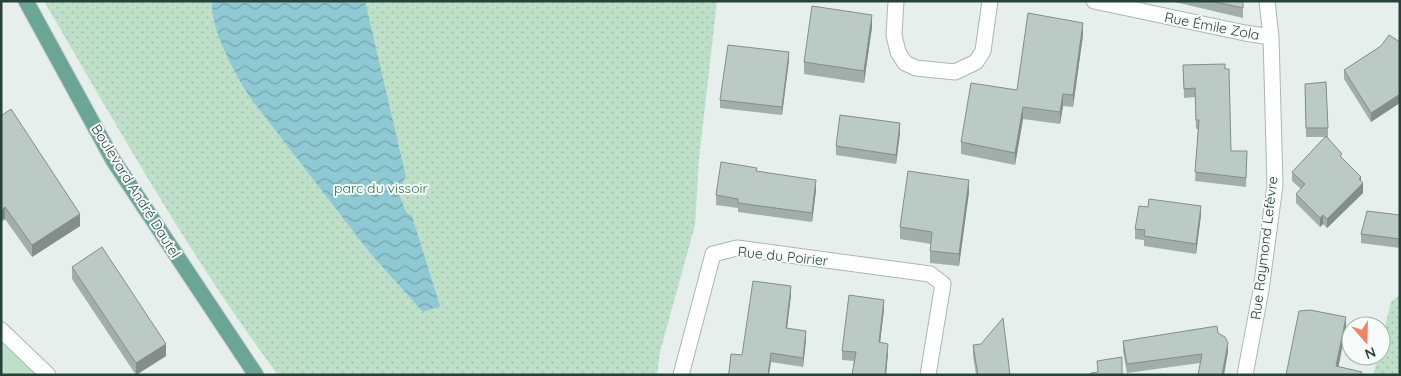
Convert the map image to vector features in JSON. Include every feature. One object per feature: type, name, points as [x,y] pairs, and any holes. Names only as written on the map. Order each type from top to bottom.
[{"type":"main road","name":"Boulevard André Dautel","points":[[26,1],[113,160],[256,375]]},
{"type":"street","points":[[896,1],[894,36],[898,52],[905,62],[916,68],[955,72],[976,62],[983,51],[990,1]]},
{"type":"street","name":"Rue Émile Zola","points":[[1094,1],[1270,37]]},
{"type":"street","name":"Rue Raymond Lefèvre","points":[[1245,375],[1261,290],[1275,185],[1267,1]]},
{"type":"street","name":"Rue du Poirier","points":[[681,375],[713,254],[737,248],[930,274],[943,284],[928,375]]},
{"type":"street","points":[[1,330],[48,375]]},
{"type":"green space","name":"parc du vissoir","points":[[44,1],[717,1],[699,159],[695,225],[660,352],[657,375],[278,375],[215,285],[185,238],[127,144]]},
{"type":"green space","points":[[1400,295],[1400,375],[1373,375],[1375,366],[1391,366],[1391,316],[1388,316],[1391,302]]},
{"type":"green space","points":[[1,335],[40,375],[1,375]]},
{"type":"water","points":[[212,1],[365,1],[406,177],[397,189],[406,212],[412,216],[440,306],[423,312],[370,253],[252,100],[225,52],[215,25]]},
{"type":"building","points":[[1211,1],[1243,1],[1243,8]]},
{"type":"building","points":[[812,6],[872,15],[864,71],[804,62]]},
{"type":"building","points":[[1028,13],[1083,23],[1073,95],[1063,94],[1060,112],[1023,107],[1015,153],[961,142],[971,83],[1017,90]]},
{"type":"building","points":[[1389,35],[1400,42],[1400,94],[1371,113],[1344,70],[1381,46]]},
{"type":"building","points":[[728,45],[789,52],[782,107],[720,100]]},
{"type":"building","points":[[1225,64],[1225,69],[1229,69],[1231,151],[1247,151],[1246,178],[1195,172],[1199,120],[1196,120],[1195,88],[1184,89],[1183,65]]},
{"type":"building","points":[[1326,82],[1328,128],[1306,128],[1305,84]]},
{"type":"building","points":[[11,109],[80,214],[32,245],[5,207],[1,210],[1,116]]},
{"type":"building","points":[[840,115],[900,123],[896,155],[836,146]]},
{"type":"building","points":[[1326,136],[1342,154],[1340,156],[1361,177],[1359,179],[1363,183],[1327,219],[1323,215],[1320,218],[1296,194],[1305,184],[1292,172]]},
{"type":"building","points":[[721,162],[757,168],[756,171],[816,180],[812,213],[738,203],[738,199],[716,195]]},
{"type":"building","points":[[908,171],[969,180],[959,254],[930,251],[932,232],[900,227]]},
{"type":"building","points":[[1149,199],[1201,206],[1196,244],[1144,236],[1145,230],[1135,229],[1139,206],[1148,207]]},
{"type":"building","points":[[1367,211],[1400,215],[1400,239],[1361,234]]},
{"type":"building","points":[[102,247],[166,344],[136,363],[72,267]]},
{"type":"building","points":[[753,281],[791,286],[786,328],[806,331],[803,358],[771,353],[768,375],[727,375],[731,354],[742,355]]},
{"type":"building","points":[[849,295],[884,300],[879,342],[888,344],[885,375],[852,375],[856,352],[842,351]]},
{"type":"building","points":[[1310,310],[1341,316],[1341,342],[1336,366],[1362,372],[1361,375],[1286,375],[1299,311]]},
{"type":"building","points":[[1003,318],[1010,375],[978,375],[973,345],[981,344]]},
{"type":"building","points":[[1217,326],[1218,333],[1225,337],[1228,343],[1222,375],[1198,375],[1202,354],[1127,364],[1123,341]]},
{"type":"building","points":[[1122,357],[1122,375],[1091,375],[1091,373],[1098,372],[1097,361]]}]
